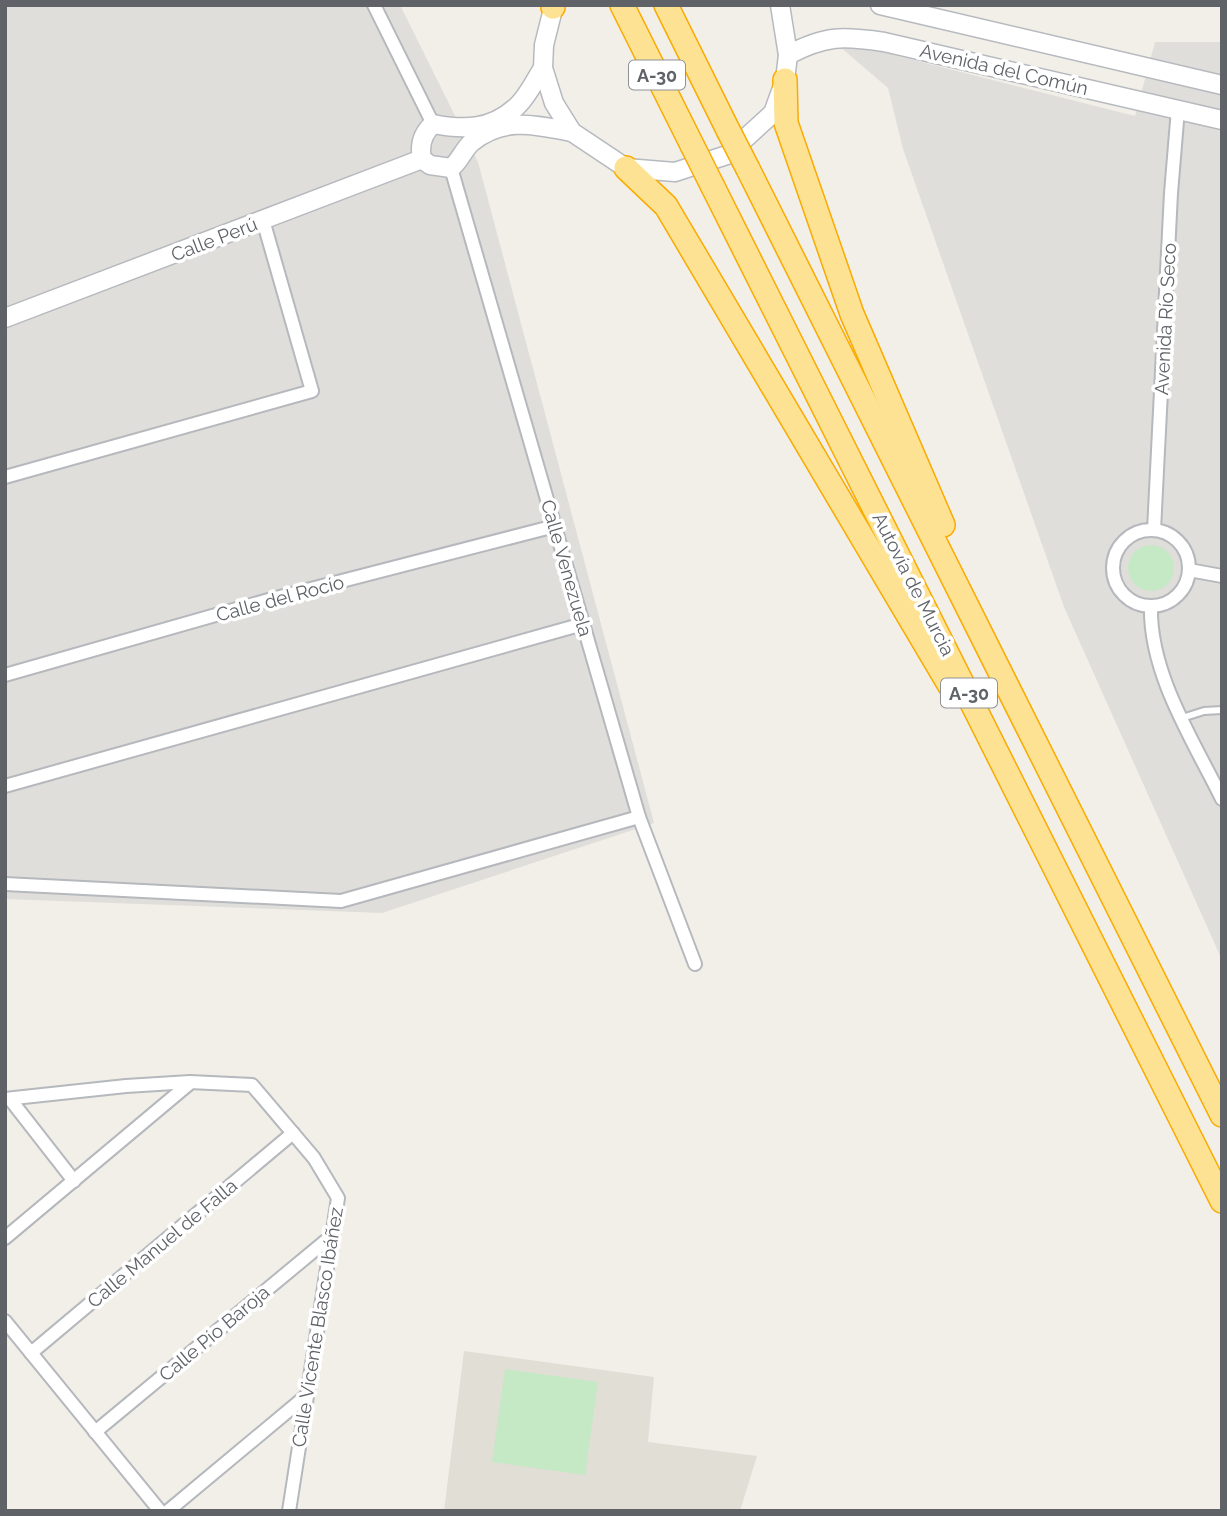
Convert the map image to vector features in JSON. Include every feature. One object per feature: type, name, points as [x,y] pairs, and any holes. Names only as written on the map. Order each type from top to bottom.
[{"type":"highway","name":"Autovía de Murcia","points":[[622,5],[1222,1201]]},
{"type":"highway","name":"Autovía de Murcia","points":[[666,5],[1222,1115]]},
{"type":"highway","points":[[785,80],[786,123],[852,314],[1032,734]]},
{"type":"highway","points":[[626,168],[666,206],[1044,845]]},
{"type":"street","points":[[374,5],[433,124]]},
{"type":"street","points":[[544,68],[517,107],[500,118],[470,129],[433,124],[427,129],[420,149],[422,159],[430,165],[451,168],[471,143],[513,123],[572,132],[626,168],[675,172],[727,155],[773,113],[785,80],[788,55],[780,5]]},
{"type":"street","name":"Avenida del Común","points":[[880,5],[1222,85]]},
{"type":"street","points":[[553,6],[544,45],[544,68],[554,103],[572,132]]},
{"type":"street","name":"Avenida del Común","points":[[788,55],[812,42],[861,38],[1222,120]]},
{"type":"street","name":"Avenida Río Seco","points":[[1154,530],[1171,193],[1178,109]]},
{"type":"street","name":"Calle Perú","points":[[5,318],[422,159]]},
{"type":"street","name":"Calle Venezuela","points":[[451,168],[639,817],[695,964]]},
{"type":"street","points":[[5,477],[312,391],[263,220]]},
{"type":"street","name":"Calle del Rocío","points":[[5,675],[272,599],[555,526]]},
{"type":"street","points":[[1154,530],[1175,539],[1183,548],[1189,570],[1185,586],[1180,593],[1167,602],[1151,606],[1139,604],[1120,590],[1113,567],[1115,555],[1130,536],[1154,530]]},
{"type":"street","points":[[1189,570],[1222,576]]},
{"type":"street","points":[[1151,606],[1157,661],[1222,799]]},
{"type":"street","points":[[5,786],[583,624]]},
{"type":"street","points":[[5,884],[341,901],[639,817]]},
{"type":"street","points":[[5,1238],[190,1082]]},
{"type":"street","name":"Calle Vicente Blasco Ibáñez","points":[[8,1099],[190,1082],[252,1085],[314,1158],[338,1198],[289,1511]]},
{"type":"street","points":[[8,1099],[74,1181]]},
{"type":"street","name":"Calle Manuel de Falla","points":[[31,1353],[293,1133]]},
{"type":"street","name":"Calle Pío Baroja","points":[[95,1432],[334,1234]]},
{"type":"street","points":[[5,1321],[160,1511]]},
{"type":"street","points":[[168,1511],[306,1396]]},
{"type":"lane","points":[[1182,718],[1204,711],[1222,710]]},
{"type":"shaded area","points":[[5,5],[400,5],[478,162],[654,823],[382,913],[5,899]]},
{"type":"shaded area","points":[[1155,42],[1222,42],[1222,960],[1064,607],[903,149],[888,88],[839,46],[882,52],[1135,116]]},
{"type":"shaded area","points":[[464,1351],[654,1377],[648,1442],[757,1456],[740,1511],[444,1511]]},
{"type":"green space","points":[[1151,545],[1168,551],[1174,568],[1168,585],[1151,591],[1134,585],[1128,568],[1134,551]]},
{"type":"green space","points":[[505,1369],[598,1382],[585,1475],[492,1462]]}]
